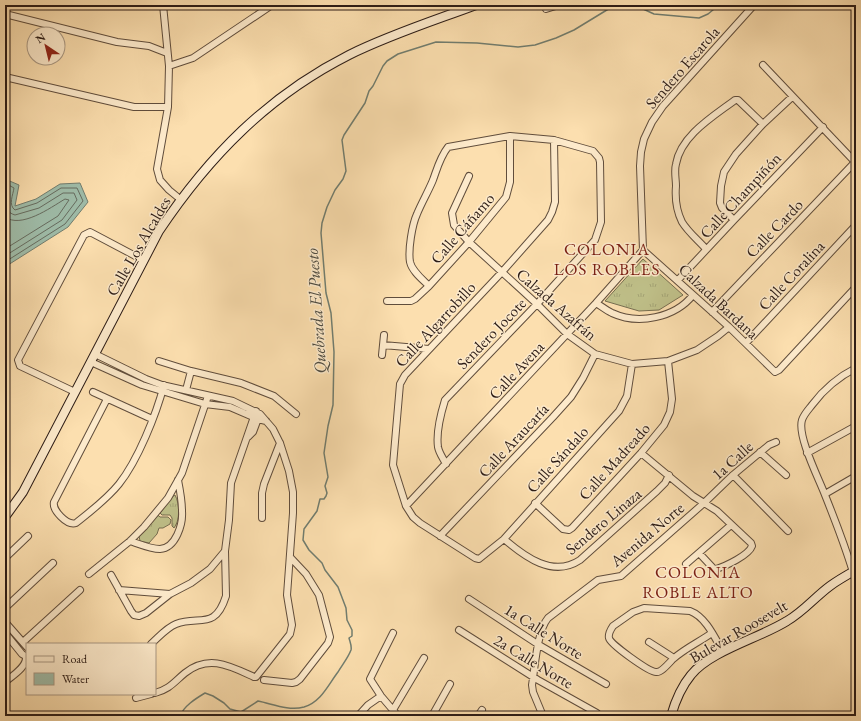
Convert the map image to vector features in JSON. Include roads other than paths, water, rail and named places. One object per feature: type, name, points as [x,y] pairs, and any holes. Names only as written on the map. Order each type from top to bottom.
[{"type":"main road","name":"Calle Los Alcaldes","points":[[5,517],[23,492],[159,230],[180,200],[222,150],[248,125],[278,100],[313,76],[349,56],[385,39],[476,5]]},
{"type":"main road","name":"Bulevar Roosevelt","points":[[671,716],[678,696],[691,674],[700,666],[723,652],[788,621],[830,586],[854,571]]},
{"type":"street","points":[[163,5],[169,66],[168,107],[156,169],[160,180],[180,200]]},
{"type":"street","points":[[169,66],[193,58],[272,5]]},
{"type":"street","points":[[546,9],[559,5]]},
{"type":"street","name":"Sendero Escarola","points":[[643,250],[640,166],[644,139],[663,106],[754,5]]},
{"type":"street","points":[[5,14],[117,42],[149,46],[167,53]]},
{"type":"street","points":[[763,65],[855,162]]},
{"type":"street","points":[[5,77],[134,107],[168,107]]},
{"type":"street","points":[[734,220],[722,208],[720,203],[724,172],[736,154],[763,124],[792,97]]},
{"type":"street","points":[[706,250],[682,222],[678,211],[676,199],[676,164],[680,153],[699,127],[735,100],[738,100],[763,124]]},
{"type":"street","name":"Calle Champiñón","points":[[678,280],[822,128]]},
{"type":"street","points":[[429,286],[420,277],[411,264],[409,256],[410,242],[416,215],[432,182],[444,152],[448,147],[510,136],[554,140]]},
{"type":"street","name":"Calle Cáñamo","points":[[387,301],[411,301],[415,299],[429,286],[469,242],[506,197],[510,182],[510,136]]},
{"type":"street","name":"Sendero Jocote","points":[[446,464],[438,448],[441,417],[445,400],[537,304],[595,240],[601,222],[599,158],[593,152],[554,140]]},
{"type":"street","name":"Calle Algarrobillo","points":[[479,559],[475,558],[420,523],[413,517],[406,506],[393,465],[398,395],[402,379],[502,272],[548,220],[555,202],[554,140]]},
{"type":"street","name":"Calle Cardo","points":[[712,312],[855,162]]},
{"type":"street","name":"Calzada Azafrán","points":[[469,176],[452,213],[454,225],[469,242],[537,304],[567,334],[595,354],[632,364],[668,361],[696,350],[729,327]]},
{"type":"street","name":"Calle Coralina","points":[[746,343],[856,224]]},
{"type":"street","points":[[75,392],[20,366],[18,360],[84,234],[90,232],[143,260]]},
{"type":"street","name":"Calzada Bardana","points":[[643,250],[678,280],[773,370],[777,372],[856,287]]},
{"type":"street","name":"Calle Avena","points":[[406,506],[596,303],[643,250]]},
{"type":"street","points":[[596,303],[611,313],[628,318],[645,318],[671,313],[688,302],[693,295]]},
{"type":"street","points":[[382,355],[384,335]]},
{"type":"street","points":[[383,345],[429,349]]},
{"type":"street","name":"Calle Araucaría","points":[[440,536],[571,397],[584,378],[595,354]]},
{"type":"street","points":[[93,358],[142,385],[163,389],[186,390],[233,401],[266,421],[273,429],[280,443],[289,471],[293,513],[287,595],[292,625],[290,634],[258,675],[254,677],[223,664],[210,662],[199,665],[186,672],[164,691],[156,693]]},
{"type":"street","points":[[158,361],[191,371],[241,383],[274,396],[296,414]]},
{"type":"street","name":"Calle Madreado","points":[[535,503],[563,529],[569,530],[572,528],[641,453],[664,424],[670,412],[672,398],[668,361]]},
{"type":"street","name":"Calle Sándalo","points":[[479,559],[504,539],[619,411],[626,396],[632,364]]},
{"type":"street","points":[[854,571],[825,494],[807,453],[802,421],[806,412],[833,381],[856,368]]},
{"type":"street","points":[[186,390],[191,371]]},
{"type":"street","points":[[163,389],[206,404],[257,415]]},
{"type":"street","points":[[107,399],[54,502],[53,506],[55,509],[68,523],[76,523],[100,503],[119,484],[129,469],[146,436],[163,389]]},
{"type":"street","points":[[93,392],[152,419]]},
{"type":"street","points":[[89,574],[130,541],[144,527],[178,480],[208,396]]},
{"type":"street","points":[[152,643],[174,625],[181,622],[205,621],[217,614],[224,603],[226,596],[225,551],[229,520],[231,482],[248,437],[249,430],[257,415]]},
{"type":"street","points":[[807,453],[856,426]]},
{"type":"street","name":"1a Calle","points":[[706,502],[733,475],[760,452],[776,442]]},
{"type":"street","points":[[262,518],[262,493],[264,484],[280,443]]},
{"type":"street","points":[[760,452],[786,475]]},
{"type":"street","points":[[641,453],[669,476],[706,502],[752,543],[750,551],[746,554],[716,568],[713,568],[700,553]]},
{"type":"street","points":[[733,475],[788,531]]},
{"type":"street","name":"Sendero Linaza","points":[[504,539],[522,554],[540,563],[564,567],[572,565],[657,491],[669,476]]},
{"type":"street","points":[[825,494],[856,476]]},
{"type":"street","points":[[130,541],[141,545],[161,548],[168,546],[174,541],[182,512],[178,480]]},
{"type":"street","name":"Avenida Norte","points":[[543,716],[533,692],[532,685],[539,645],[544,626],[548,618],[598,580],[621,576],[706,502]]},
{"type":"street","points":[[686,564],[731,524]]},
{"type":"street","points":[[5,558],[28,536]]},
{"type":"street","points":[[111,575],[131,611],[134,615],[139,616],[146,613],[170,594],[191,584],[210,569],[225,551]]},
{"type":"street","points":[[264,680],[292,683],[296,682],[328,643],[330,636],[319,595],[306,574],[290,557]]},
{"type":"street","points":[[5,608],[53,563]]},
{"type":"street","points":[[27,643],[80,590]]},
{"type":"street","points":[[119,590],[170,594]]},
{"type":"street","name":"1a Calle Norte","points":[[469,599],[539,645],[606,684]]},
{"type":"street","points":[[712,633],[674,658],[659,672],[655,673],[615,645],[609,638],[613,626],[634,612],[644,608],[690,610],[696,613],[712,633],[723,652]]},
{"type":"street","points":[[5,622],[25,645]]},
{"type":"street","name":"2a Calle Norte","points":[[459,630],[533,677],[597,713]]},
{"type":"street","points":[[5,633],[7,641],[26,657],[24,665],[5,682]]},
{"type":"street","points":[[394,633],[370,678],[380,696],[398,716]]},
{"type":"street","points":[[649,642],[674,658]]},
{"type":"street","points":[[393,710],[424,658]]},
{"type":"street","points":[[432,716],[450,684]]},
{"type":"street","points":[[136,698],[147,695]]},
{"type":"street","points":[[358,716],[368,705],[380,696]]},
{"type":"water","points":[[5,179],[19,185],[15,206],[36,199],[60,184],[80,183],[88,202],[68,227],[8,265],[5,269]]},
{"type":"waterway","name":"Quebrada El Puesto","points":[[180,716],[187,706],[205,693],[224,703],[230,709],[241,712],[258,701],[286,708],[298,708],[310,705],[324,692],[351,650],[349,638],[352,636],[352,630],[347,620],[346,608],[338,587],[325,570],[322,563],[309,550],[303,540],[304,529],[317,511],[320,499],[324,499],[327,493],[325,486],[328,477],[324,453],[333,405],[334,352],[331,313],[326,293],[321,233],[322,223],[327,207],[346,171],[342,140],[365,103],[369,91],[383,66],[387,61],[398,54],[436,42],[477,43],[518,47],[535,45],[574,30],[615,5]]},
{"type":"waterway","points":[[640,5],[641,8],[654,14],[699,18],[708,14],[719,5]]},
{"type":"district","name":"COLONIA LOS ROBLES","points":[[607,259]]},
{"type":"district","name":"COLONIA ROBLE ALTO","points":[[698,582]]}]
